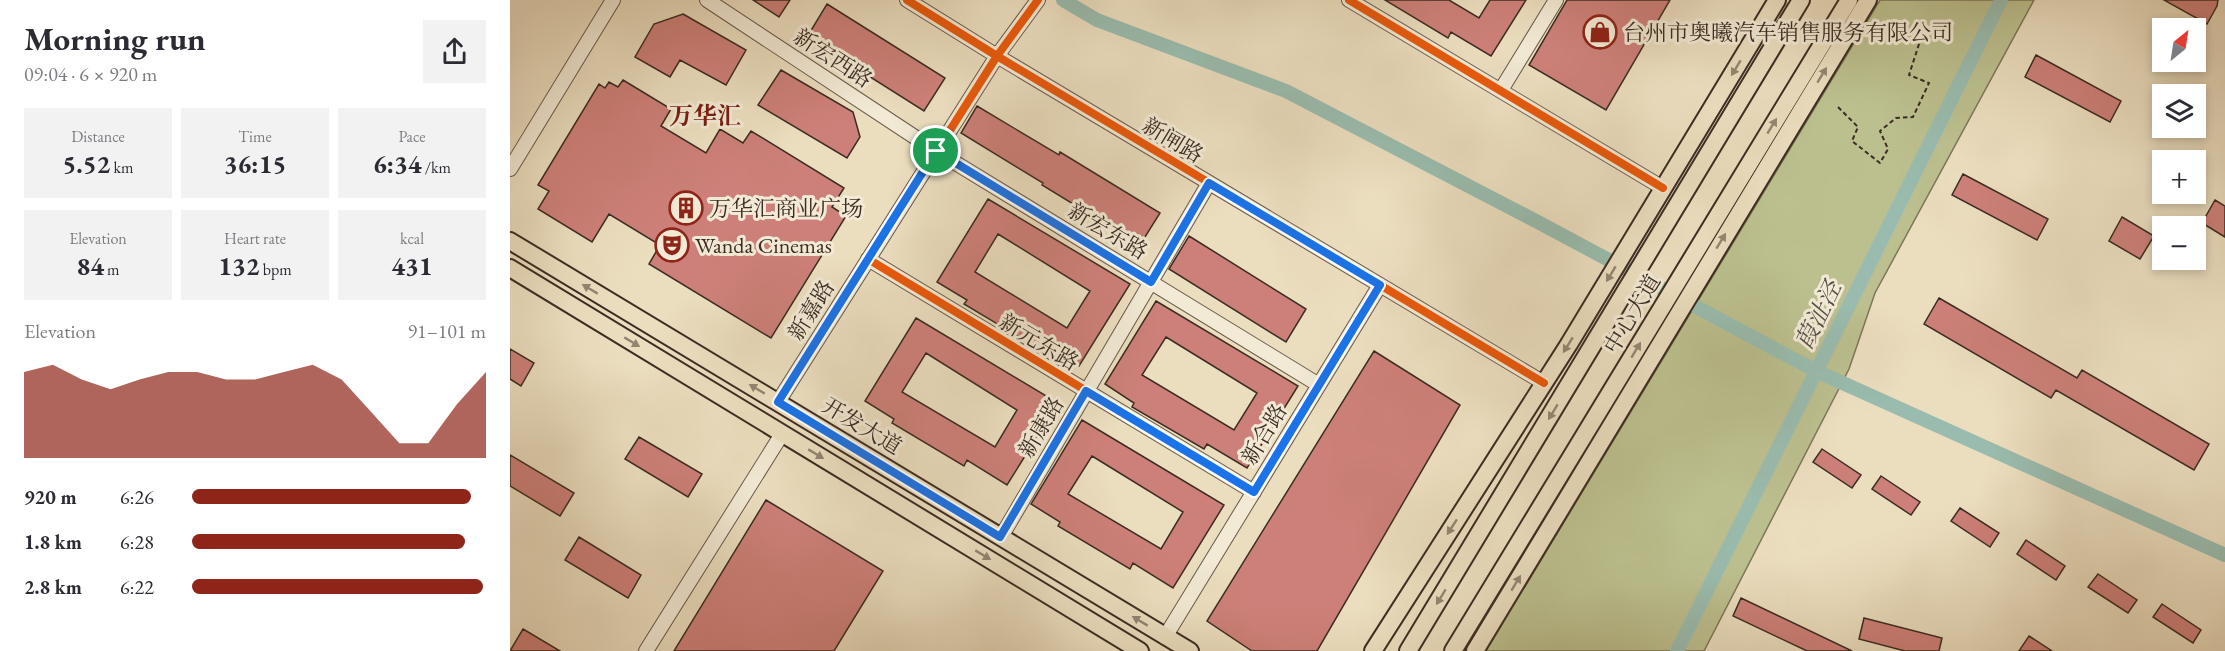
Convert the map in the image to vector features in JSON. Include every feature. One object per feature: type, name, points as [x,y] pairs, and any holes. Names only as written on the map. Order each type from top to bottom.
[{"type":"main road","points":[[1373,651],[1599,295],[1777,0]]},
{"type":"main road","name":"中心大道","points":[[1408,651],[1801,0]]},
{"type":"main road","name":"中心大道","points":[[1453,651],[1540,508],[1684,288],[1743,174],[1849,0]]},
{"type":"main road","points":[[1684,288],[1771,159],[1868,0]]},
{"type":"main road","points":[[1699,168],[1706,117]]},
{"type":"main road","points":[[1743,174],[1771,159]]},
{"type":"main road","name":"开发大道","points":[[510,241],[1190,651]]},
{"type":"main road","points":[[510,268],[1140,651]]},
{"type":"main road","points":[[1475,651],[1659,329]]},
{"type":"main road","points":[[1467,503],[1518,469]]},
{"type":"main road","points":[[1534,551],[1540,508]]},
{"type":"street","points":[[510,169],[612,0]]},
{"type":"street","name":"新宏西路","points":[[707,0],[936,151]]},
{"type":"street","name":"新闸路","points":[[907,0],[1544,383]]},
{"type":"street","name":"新嘉路","points":[[778,402],[997,56],[1038,0]]},
{"type":"street","points":[[1349,0],[1663,188]]},
{"type":"street","points":[[1501,90],[1556,0]]},
{"type":"street","name":"新宏东路","points":[[936,151],[1319,385]]},
{"type":"street","name":"新康路","points":[[1000,537],[1209,183]]},
{"type":"street","name":"新元东路","points":[[868,259],[1254,492]]},
{"type":"street","name":"新合路","points":[[1165,637],[1380,285]]},
{"type":"street","points":[[646,651],[782,434]]},
{"type":"path","points":[[1838,107],[1858,127],[1852,141],[1880,163],[1888,149],[1880,131],[1896,118],[1913,117],[1929,83],[1909,75],[1920,41]]},
{"type":"green space","points":[[1880,0],[2034,0],[1875,293],[1849,369],[1704,651],[1486,651]]},
{"type":"building","points":[[753,0],[790,0],[779,17]]},
{"type":"building","points":[[1385,0],[1449,0],[1479,18],[1490,0],[1526,0],[1491,56],[1451,32],[1448,38]]},
{"type":"building","name":"台州市奥曦汽车销售服务有限公司","points":[[1567,0],[1670,0],[1606,110],[1529,65]]},
{"type":"building","points":[[2164,0],[2218,0],[2207,24],[2206,18],[2196,18]]},
{"type":"building","points":[[827,4],[945,78],[924,111],[807,37]]},
{"type":"building","points":[[683,14],[746,50],[726,85],[680,60],[670,77],[635,57],[654,24]]},
{"type":"building","points":[[2036,55],[2121,101],[2110,122],[2025,77]]},
{"type":"building","points":[[781,70],[853,112],[860,137],[847,158],[758,105]]},
{"type":"building","name":"万华汇商业广场","points":[[623,80],[671,109],[661,126],[706,153],[720,129],[743,143],[751,131],[844,188],[832,207],[846,216],[771,338],[649,264],[660,245],[609,214],[592,242],[538,209],[549,191],[538,185],[599,84],[605,88],[609,82],[618,87]]},
{"type":"building","points":[[977,106],[1059,155],[1060,152],[1160,213],[1140,245],[961,133]]},
{"type":"building","points":[[1963,174],[2048,219],[2037,240],[1952,195]]},
{"type":"building","points":[[988,199],[1130,284],[1079,366],[1040,341],[1036,347],[964,304],[967,300],[937,282]],"holes":[[[998,234],[1090,291],[1067,328],[975,272]]]},
{"type":"building","points":[[2215,200],[2225,206],[2225,237],[2206,225],[2206,216]]},
{"type":"building","points":[[2122,217],[2152,235],[2152,239],[2140,259],[2109,241]]},
{"type":"building","points":[[1189,236],[1306,309],[1286,342],[1169,269]]},
{"type":"building","points":[[1939,298],[2077,378],[2082,370],[2209,444],[2194,470],[2056,390],[2051,398],[1924,324]]},
{"type":"building","points":[[1156,301],[1298,386],[1247,468],[1207,444],[1204,449],[1132,407],[1134,403],[1105,384]],"holes":[[[1166,337],[1257,393],[1234,430],[1142,375]]]},
{"type":"building","points":[[916,318],[1058,403],[1007,485],[967,460],[964,466],[892,423],[894,419],[865,401]],"holes":[[[926,353],[1017,410],[995,447],[902,392]]]},
{"type":"building","points":[[510,349],[534,363],[521,386],[510,379]]},
{"type":"building","points":[[1374,351],[1460,405],[1317,651],[1252,651],[1207,621]]},
{"type":"building","points":[[1082,420],[1224,505],[1173,588],[1133,563],[1130,569],[1058,526],[1060,522],[1031,504]],"holes":[[[1092,456],[1183,512],[1161,549],[1068,494]]]},
{"type":"building","points":[[639,437],[702,474],[688,497],[625,459]]},
{"type":"building","points":[[1822,449],[1861,475],[1852,488],[1813,462]]},
{"type":"building","points":[[510,455],[574,493],[560,516],[510,486]]},
{"type":"building","points":[[1881,476],[1920,502],[1911,515],[1872,489]]},
{"type":"building","points":[[766,500],[883,571],[834,651],[674,651]]},
{"type":"building","points":[[1960,508],[1999,533],[1990,547],[1951,521]]},
{"type":"building","points":[[579,537],[641,575],[628,598],[565,560]]},
{"type":"building","points":[[2026,540],[2065,566],[2056,580],[2017,554]]},
{"type":"building","points":[[2098,574],[2137,600],[2128,613],[2088,587]]},
{"type":"building","points":[[1741,598],[1852,651],[1807,651],[1733,616]]},
{"type":"building","points":[[2162,604],[2201,630],[2193,643],[2153,617]]},
{"type":"building","points":[[1864,618],[1942,638],[1939,651],[1905,651],[1859,639]]},
{"type":"building","points":[[523,629],[560,651],[510,651]]},
{"type":"building","points":[[2029,636],[2052,651],[2019,651]]},
{"type":"waterway","points":[[1063,0],[1097,20],[1286,91],[1536,221],[1816,371],[2225,555]]},
{"type":"waterway","name":"葭沚泾","points":[[1677,651],[2001,0]]},
{"type":"cycle path","points":[[907,0],[1544,383]]},
{"type":"cycle path","points":[[778,402],[997,56],[1038,0]]},
{"type":"cycle path","points":[[1349,0],[1663,188]]},
{"type":"cycle path","points":[[868,259],[1254,492]]},
{"type":"place","name":"台州市奥曦汽车销售服务有限公司","points":[[1600,32]]},
{"type":"place","name":"万华汇商业广场","points":[[686,208]]},
{"type":"place","name":"Wanda Cinemas","points":[[672,245]]},
{"type":"district","name":"万华汇","points":[[705,115]]},
{"type":"route","points":[[936,151],[1151,282],[1209,183],[1380,285],[1254,492],[1086,391],[1000,537],[778,402],[936,151]]}]
